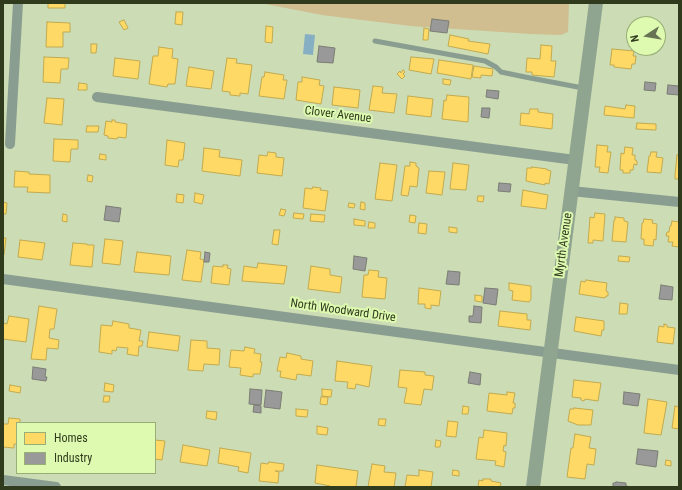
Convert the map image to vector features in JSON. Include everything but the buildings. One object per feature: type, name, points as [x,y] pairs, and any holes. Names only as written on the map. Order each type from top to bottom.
[{"type":"street","points":[[10,144],[8,84],[18,3]]},
{"type":"street","name":"Myrth Avenue","points":[[533,487],[596,3]]},
{"type":"street","name":"Clover Avenue","points":[[97,97],[575,160]]},
{"type":"street","points":[[571,191],[679,202]]},
{"type":"street","name":"North Woodward Drive","points":[[3,279],[679,370]]},
{"type":"street","points":[[3,480],[56,487]]},
{"type":"lane","points":[[375,41],[485,61],[502,72],[584,88]]},
{"type":"shaded area","points":[[260,3],[569,3],[568,32],[561,35],[531,34],[411,26],[322,15]]},
{"type":"water","points":[[305,34],[315,35],[313,55],[303,54]]}]
